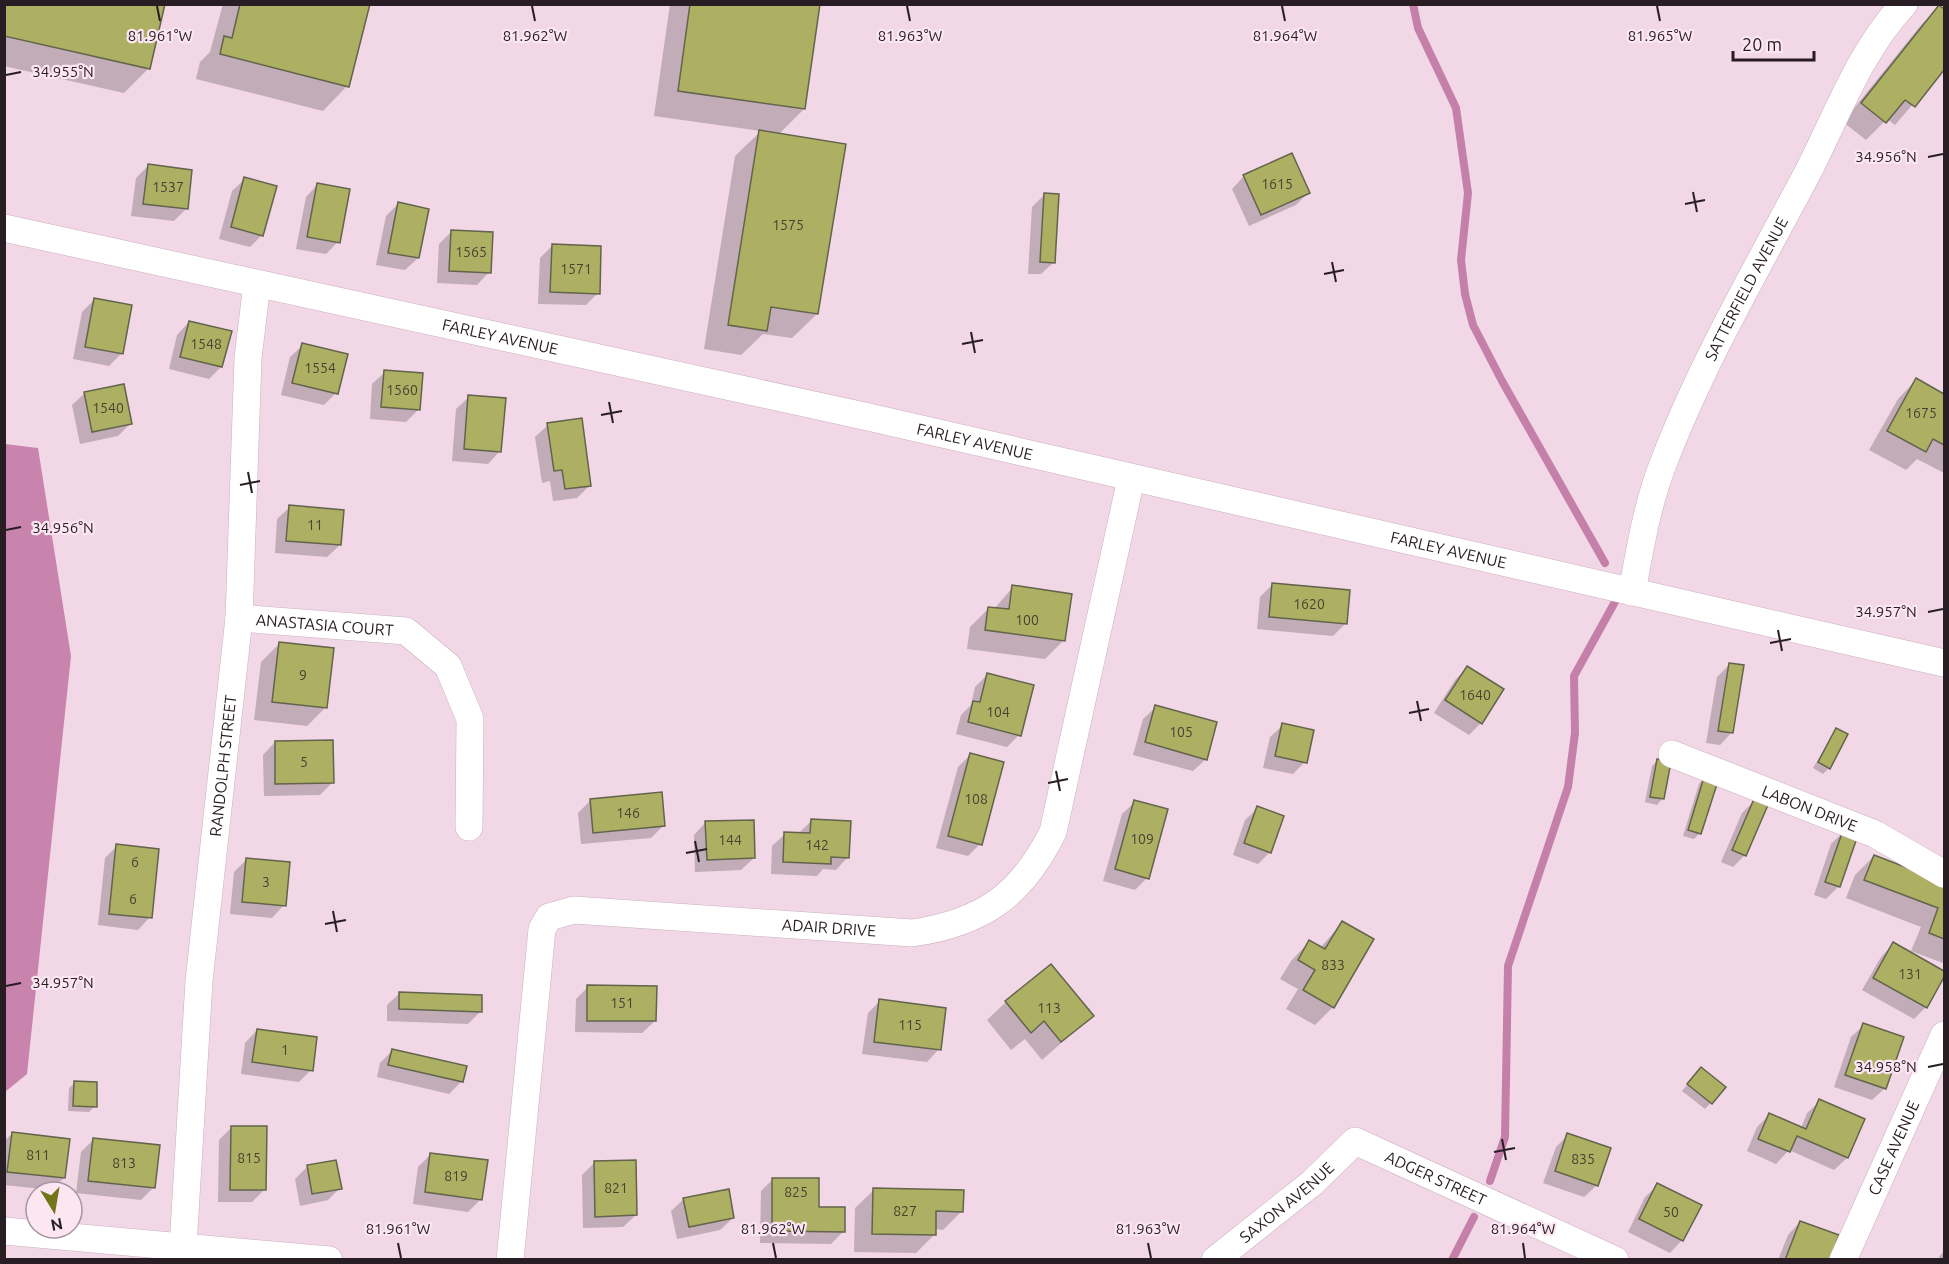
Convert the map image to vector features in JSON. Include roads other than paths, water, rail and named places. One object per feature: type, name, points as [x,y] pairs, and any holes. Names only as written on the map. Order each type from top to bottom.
[{"type":"street","name":"SATTERFIELD AVENUE","points":[[1632,592],[1646,518],[1662,465],[1706,364],[1824,141],[1856,74],[1876,40],[1904,4]]},
{"type":"street","name":"FARLEY AVENUE","points":[[4,228],[853,414],[1944,663]]},
{"type":"street","name":"RANDOLPH STREET","points":[[183,1247],[199,981],[238,618],[248,358],[257,284]]},
{"type":"street","name":"ADAIR DRIVE","points":[[510,1260],[542,929],[549,917],[561,912],[585,911],[912,933],[947,928],[980,915],[1009,894],[1040,857],[1053,832],[1131,479]]},
{"type":"street","name":"ANASTASIA COURT","points":[[238,618],[406,631],[448,666],[470,719],[469,827]]},
{"type":"street","name":"LABON DRIVE","points":[[1672,754],[1875,834],[1944,874]]},
{"type":"street","name":"CASE AVENUE","points":[[1843,1260],[1944,1035]]},
{"type":"street","name":"SAXON AVENUE","points":[[1215,1260],[1312,1183],[1355,1141]]},
{"type":"street","name":"ADGER STREET","points":[[1355,1141],[1615,1260]]},
{"type":"street","points":[[4,1231],[329,1260]]},
{"type":"waterway","points":[[1413,4],[1418,28],[1456,108],[1468,193],[1461,260],[1465,294],[1473,325],[1502,381],[1605,563]]},
{"type":"waterway","points":[[1490,1181],[1505,1137],[1508,966],[1568,787],[1575,733],[1574,676],[1616,600]]},
{"type":"waterway","points":[[1452,1260],[1474,1217]]}]
